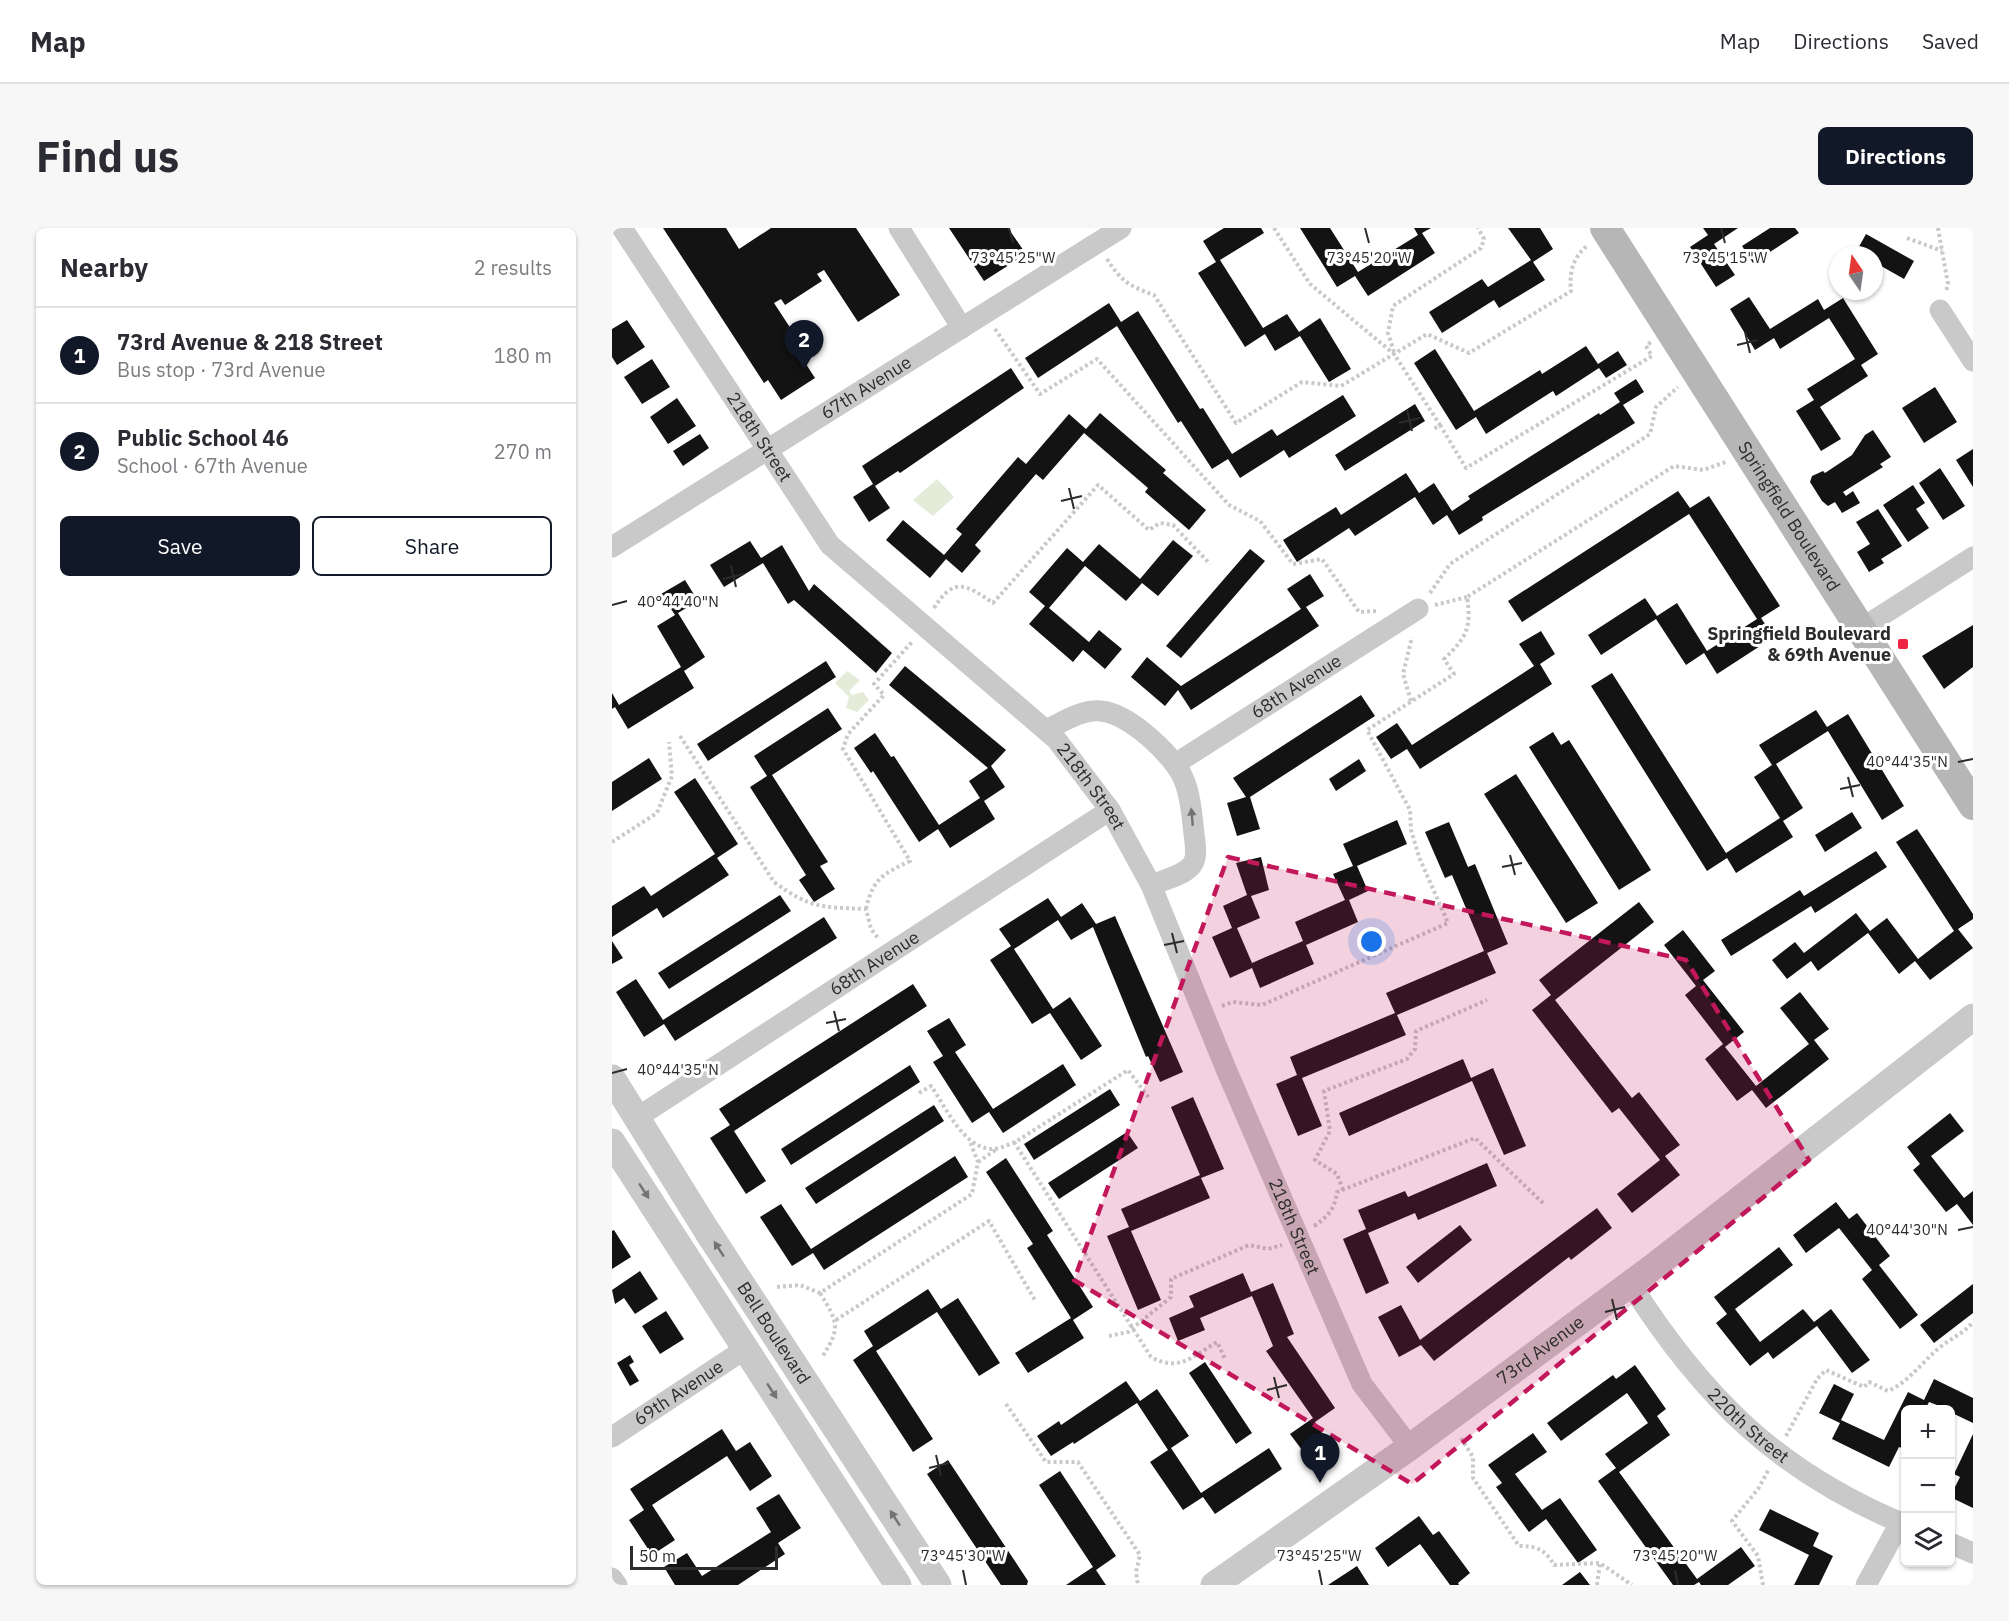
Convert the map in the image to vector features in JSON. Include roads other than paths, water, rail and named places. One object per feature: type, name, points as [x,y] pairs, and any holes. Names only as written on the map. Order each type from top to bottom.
[{"type":"main road","name":"Springfield Boulevard","points":[[1606,230],[1973,805]]},
{"type":"street","name":"218th Street","points":[[622,228],[766,451],[830,545],[1056,739],[1110,810],[1151,885],[1203,1013],[1362,1384],[1410,1447]]},
{"type":"street","points":[[900,228],[962,328]]},
{"type":"street","name":"67th Avenue","points":[[612,547],[1121,228]]},
{"type":"street","points":[[1940,310],[1973,361]]},
{"type":"street","points":[[1862,628],[1973,557]]},
{"type":"street","name":"68th Avenue","points":[[1175,764],[1418,609]]},
{"type":"street","points":[[1046,730],[1078,714],[1099,710],[1110,712],[1131,723],[1175,764],[1184,779],[1191,807],[1196,853],[1194,864],[1185,872],[1151,885]]},
{"type":"street","name":"68th Avenue","points":[[638,1117],[1110,810]]},
{"type":"street","name":"73rd Avenue","points":[[1215,1585],[1449,1419],[1630,1283],[1973,1017]]},
{"type":"street","name":"Bell Boulevard","points":[[612,1078],[708,1231],[938,1585]]},
{"type":"street","name":"Bell Boulevard","points":[[612,1142],[897,1585]]},
{"type":"street","name":"220th Street","points":[[1630,1283],[1665,1337],[1693,1373],[1728,1411],[1778,1454],[1854,1502],[1901,1523]]},
{"type":"street","name":"69th Avenue","points":[[612,1437],[746,1349]]},
{"type":"street","points":[[1866,1585],[1901,1527]]},
{"type":"street","points":[[1955,1545],[1973,1553]]},
{"type":"street","points":[[612,1578],[617,1585]]},
{"type":"place","name":"Public School 46","points":[[804,370]]},
{"type":"place","name":"Springfield Boulevard & 69th Avenue","points":[[1903,644]]},
{"type":"place","name":"73rd Avenue & 218 Street","points":[[1320,1483]]}]
